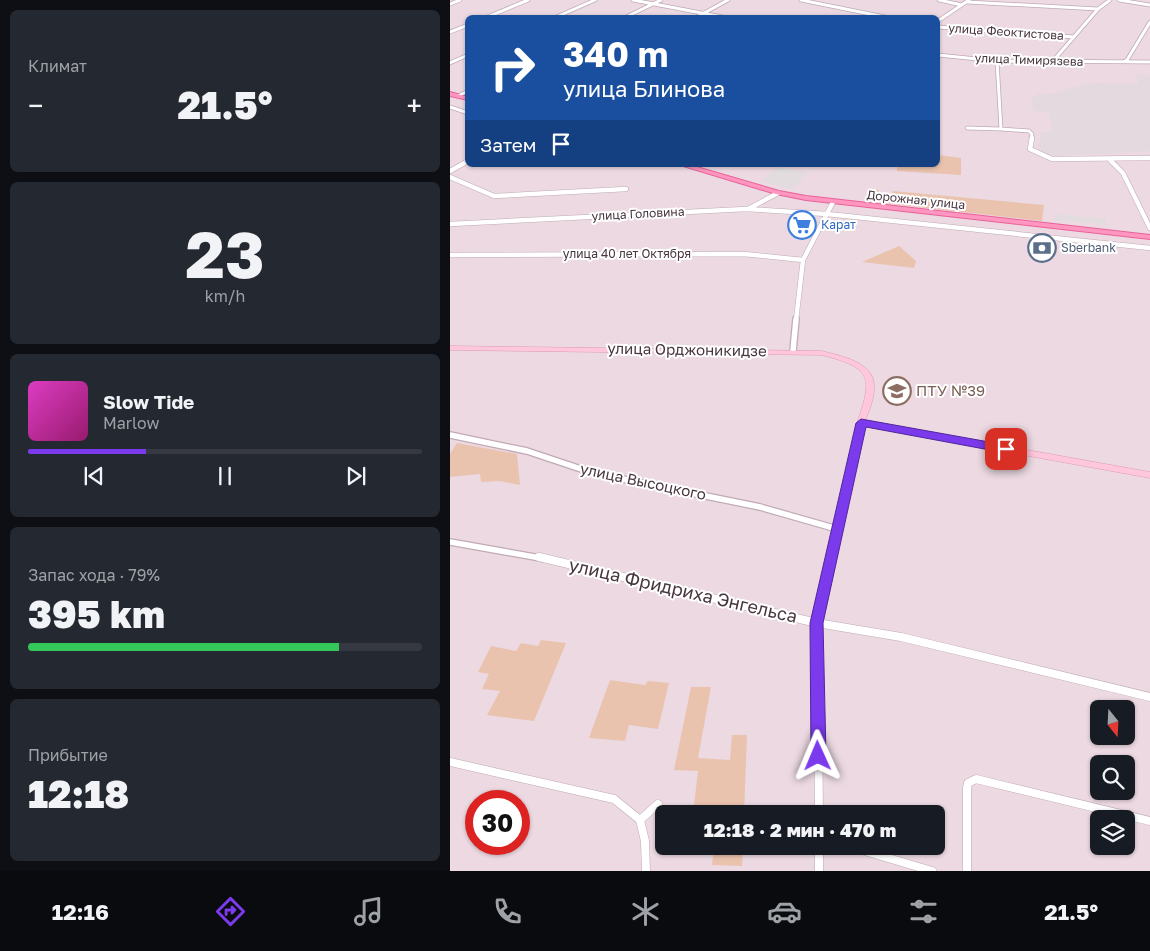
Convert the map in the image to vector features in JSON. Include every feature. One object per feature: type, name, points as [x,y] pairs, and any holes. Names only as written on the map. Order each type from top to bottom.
[{"type":"main road","points":[[450,94],[465,98]]},
{"type":"main road","name":"Дорожная улица","points":[[690,167],[778,193],[834,202],[1150,237]]},
{"type":"main road","name":"улица Орджоникидзе","points":[[450,348],[793,351],[822,353],[837,357],[865,371],[870,378],[871,385],[861,423]]},
{"type":"main road","points":[[861,423],[1150,475]]},
{"type":"street","points":[[450,4],[460,0]]},
{"type":"street","points":[[492,15],[528,0]]},
{"type":"street","points":[[561,15],[594,0]]},
{"type":"street","points":[[633,0],[714,15]]},
{"type":"street","points":[[630,15],[661,0]]},
{"type":"street","points":[[700,15],[728,0]]},
{"type":"street","points":[[801,0],[875,15]]},
{"type":"street","points":[[939,0],[962,5]]},
{"type":"street","points":[[1053,61],[1098,9],[1110,0]]},
{"type":"street","points":[[1119,0],[1150,5]]},
{"type":"street","points":[[940,20],[968,1],[1098,9]]},
{"type":"street","points":[[1121,62],[1127,60],[1150,22]]},
{"type":"street","points":[[450,32],[465,26]]},
{"type":"street","name":"улица Феоктистова","points":[[940,27],[1074,37]]},
{"type":"street","name":"улица Тимирязева","points":[[940,55],[997,61],[1150,62]]},
{"type":"street","points":[[450,63],[465,57]]},
{"type":"street","points":[[997,61],[1001,129]]},
{"type":"street","points":[[458,96],[465,93]]},
{"type":"street","points":[[450,107],[465,112]]},
{"type":"street","points":[[966,128],[1029,132],[1032,134],[1030,149],[1052,159],[1110,160],[1150,158]]},
{"type":"street","points":[[1110,160],[1123,173],[1150,228]]},
{"type":"street","points":[[450,171],[465,163]]},
{"type":"street","points":[[450,177],[494,196],[626,190]]},
{"type":"street","points":[[746,209],[778,193]]},
{"type":"street","points":[[793,351],[799,279],[803,260],[834,202]]},
{"type":"street","name":"улица Головина","points":[[450,224],[746,209],[827,214],[1150,248]]},
{"type":"street","name":"улица 40 лет Октября","points":[[450,255],[744,254],[803,260]]},
{"type":"street","points":[[819,805],[816,623],[861,423]]},
{"type":"street","name":"улица Высоцкого","points":[[450,436],[527,451],[593,473],[760,507],[837,529]]},
{"type":"street","name":"улица Фридриха Энгельса","points":[[450,542],[560,561],[816,623],[901,637],[1150,697]]},
{"type":"street","points":[[450,762],[614,799],[640,820],[645,841],[646,871]]},
{"type":"street","points":[[967,871],[967,788],[968,784],[976,779],[1150,821]]},
{"type":"street","points":[[640,820],[658,804]]},
{"type":"street","points":[[819,855],[819,871]]},
{"type":"street","points":[[878,855],[932,871]]},
{"type":"shaded area","points":[[450,0],[1150,0],[1150,871],[450,871]]},
{"type":"shaded area","points":[[1136,75],[1150,76],[1150,151],[1056,156],[1042,152],[1037,145],[1041,142],[1040,132],[1052,132],[1049,112],[1033,111],[1032,98],[1037,94],[1049,94],[1091,83],[1139,84]]},
{"type":"shaded area","points":[[940,155],[961,158],[961,175],[897,171],[897,167],[940,167]]},
{"type":"shaded area","points":[[778,167],[808,172],[792,189],[762,181]]},
{"type":"shaded area","points":[[876,190],[879,190],[878,195],[890,197],[893,191],[1044,205],[1042,221],[873,202]]},
{"type":"shaded area","points":[[1055,214],[1106,219],[1106,224],[1055,220]]},
{"type":"shaded area","points":[[899,246],[916,261],[914,268],[862,262]]},
{"type":"shaded area","points":[[457,443],[517,454],[520,485],[499,481],[481,482],[480,474],[450,477],[450,454]]},
{"type":"shaded area","points":[[541,640],[566,643],[534,721],[487,715],[500,691],[482,689],[489,674],[478,672],[491,646],[516,651],[521,643],[538,646]]},
{"type":"shaded area","points":[[610,680],[645,685],[648,681],[669,683],[658,729],[629,725],[625,741],[589,738]]},
{"type":"shaded area","points":[[691,687],[711,687],[698,758],[730,760],[732,735],[747,735],[744,805],[694,805],[698,771],[674,770]]},
{"type":"shaded area","points":[[713,855],[743,855],[742,866],[712,865]]},
{"type":"place","name":"Карат","points":[[802,225]]},
{"type":"place","name":"Sberbank","points":[[1042,248]]},
{"type":"place","name":"ПТУ №39","points":[[897,391]]},
{"type":"route","points":[[818,756],[816,623],[838,517],[861,423],[1006,449]]}]
